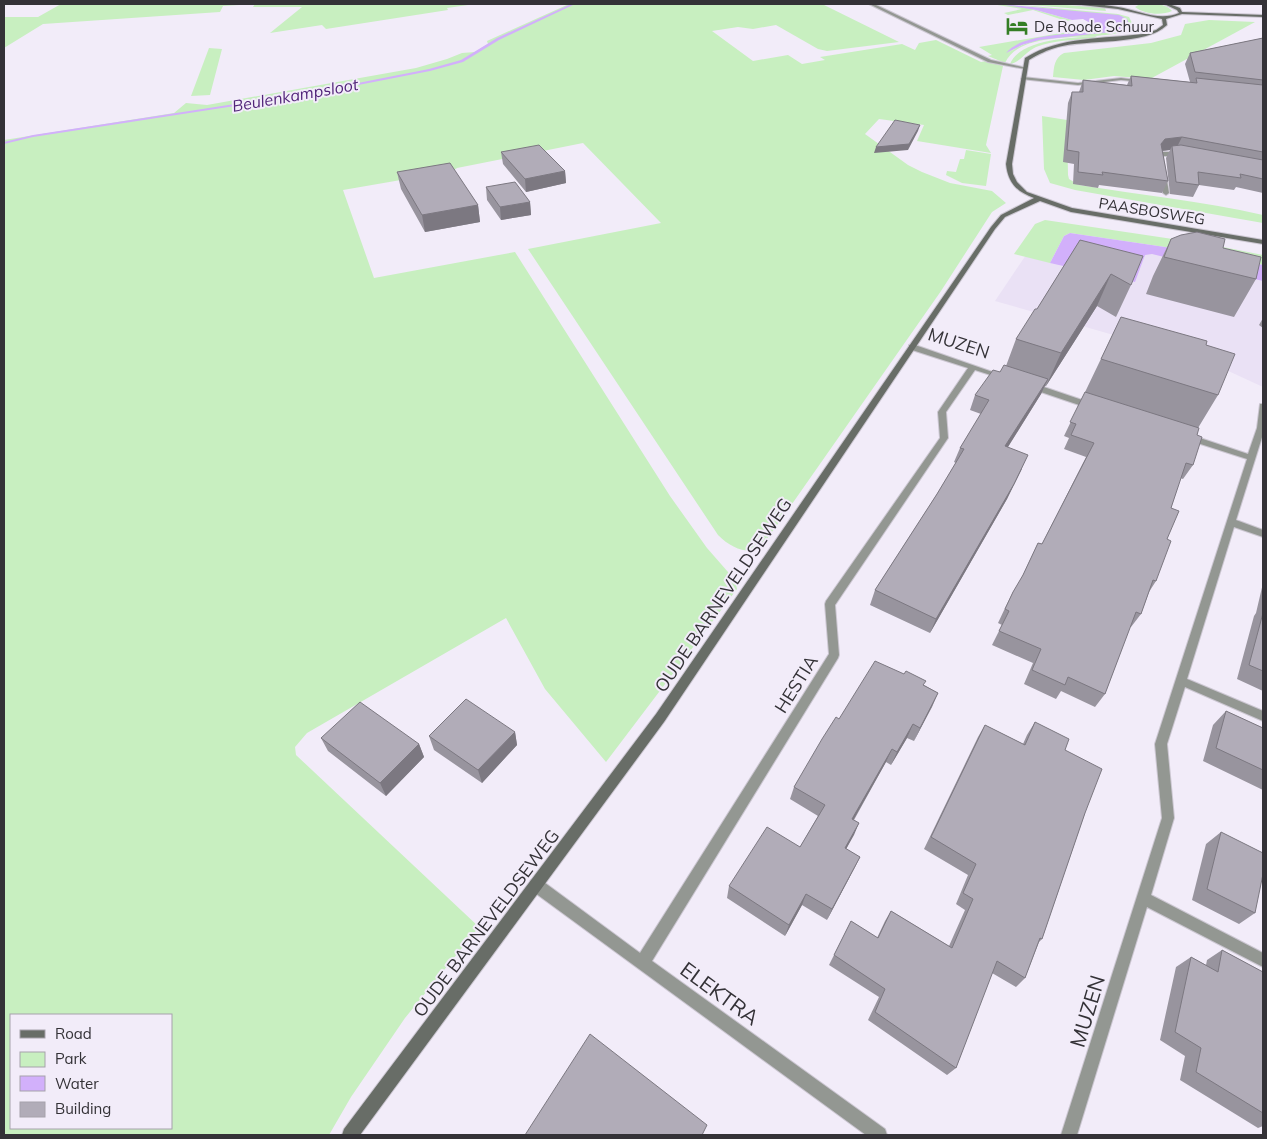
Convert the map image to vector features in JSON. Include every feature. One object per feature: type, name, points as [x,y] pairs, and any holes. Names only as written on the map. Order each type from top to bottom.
[{"type":"street","points":[[871,4],[990,61],[1025,68]]},
{"type":"street","points":[[1074,4],[1126,5]]},
{"type":"street","points":[[1116,4],[1126,5],[1148,16],[1164,17],[1181,13],[1263,16]]},
{"type":"street","points":[[1166,4],[1178,8],[1263,12]]},
{"type":"street","points":[[1178,8],[1181,13]]},
{"type":"street","points":[[1148,16],[1152,27]]},
{"type":"street","points":[[1038,199],[1014,183],[1010,174],[1009,164],[1027,59],[1044,48],[1071,43],[1136,37],[1152,27],[1163,30],[1166,25],[1164,17]]},
{"type":"street","points":[[1023,78],[1078,84],[1121,79],[1150,82]]},
{"type":"street","points":[[1166,193],[1160,157],[1162,154],[1186,154]]},
{"type":"street","name":"PAASBOSWEG","points":[[1038,199],[1084,213],[1263,242]]},
{"type":"street","name":"OUDE BARNEVELDSEWEG","points":[[350,1135],[660,718],[998,220],[1019,207],[1038,199]]},
{"type":"street","name":"MUZEN","points":[[912,347],[1010,379]]},
{"type":"street","name":"HESTIA","points":[[642,963],[834,656],[830,604],[944,438],[942,412],[973,367]]},
{"type":"street","points":[[1019,382],[1103,409]]},
{"type":"street","name":"MUZEN","points":[[1069,1135],[1168,818],[1161,744],[1252,458],[1261,428],[1263,406]]},
{"type":"street","points":[[1177,434],[1252,458]]},
{"type":"street","points":[[1231,522],[1263,534]]},
{"type":"street","points":[[1181,680],[1263,716]]},
{"type":"street","name":"ELEKTRA","points":[[536,885],[879,1135]]},
{"type":"street","points":[[1143,898],[1263,960]]},
{"type":"shaded area","points":[[1142,252],[1161,254],[1263,280],[1263,387],[1211,363],[995,301],[1026,255],[1132,281]]},
{"type":"green space","points":[[61,4],[255,4],[223,6],[220,12],[43,24],[4,48],[4,17],[38,17]]},
{"type":"green space","points":[[255,4],[475,4],[326,29],[322,25],[270,33],[302,7],[253,7]]},
{"type":"green space","points":[[569,4],[822,4],[899,42],[827,51],[818,49],[776,25],[753,29],[738,27],[712,31],[753,61],[788,55],[802,64],[825,60],[820,57],[902,44],[915,50],[919,43],[936,40],[981,62],[986,61],[1003,66],[986,145],[991,153],[917,141],[924,125],[879,119],[865,134],[908,165],[922,172],[950,183],[992,191],[1006,203],[992,212],[941,291],[759,550],[748,551],[732,546],[718,535],[528,249],[661,223],[583,143],[457,168],[453,171],[343,190],[374,278],[515,252],[670,496],[707,548],[735,580],[737,589],[606,762],[545,689],[506,618],[307,733],[295,747],[296,755],[479,927],[405,1018],[351,1097],[329,1135],[4,1135],[4,140],[174,113],[186,103],[207,105],[416,68],[462,53],[475,52],[488,44],[487,41]]},
{"type":"green space","points":[[991,4],[1009,4],[1036,10],[1072,20],[1066,21],[1033,10],[1008,15],[1004,13],[1022,9]]},
{"type":"green space","points":[[1009,4],[1118,14],[1129,17],[1133,25],[1124,31],[1109,35],[1049,39],[1030,43],[1015,51],[1005,63],[988,56],[992,55],[979,47],[1061,33],[1080,32],[1028,41],[1008,53],[1020,46],[1034,41],[1047,38],[1119,31],[1124,30],[1125,18]]},
{"type":"green space","points":[[1017,4],[1054,4],[1105,8],[1106,11]]},
{"type":"green space","points":[[1140,4],[1162,5],[1172,11],[1158,14],[1148,13],[1135,7]]},
{"type":"green space","points":[[1209,20],[1255,22],[1150,79],[1114,76],[1084,80],[1053,77],[1056,60],[1064,53],[1151,43],[1181,35],[1185,24]]},
{"type":"green space","points":[[1097,36],[1092,39],[1050,43],[1036,47],[1010,64],[1016,55],[1036,44],[1062,39]]},
{"type":"green space","points":[[209,48],[222,49],[210,95],[191,96]]},
{"type":"green space","points":[[1042,116],[1067,120],[1068,175],[1069,179],[1079,185],[1240,210],[1263,215],[1263,223],[1075,190],[1050,183],[1044,169]]},
{"type":"green space","points":[[966,150],[991,154],[986,186],[962,183],[946,175],[947,171],[956,172],[960,159],[964,159]]},
{"type":"green space","points":[[1045,220],[1213,245],[1263,255],[1263,265],[1199,252],[1070,233],[1064,236],[1050,263],[1014,254],[1035,224]]},
{"type":"water","points":[[999,4],[1119,15],[1127,19],[1129,25],[1119,31],[1039,40],[1022,45],[1006,53],[1014,46],[1037,38],[1103,30],[1083,19],[1072,20],[1036,10]]},
{"type":"water","points":[[1070,233],[1199,252],[1263,265],[1263,281],[1152,254],[1145,255],[1135,282],[1050,263],[1064,236]]},
{"type":"building","points":[[1263,38],[1263,80],[1195,72],[1190,53]]},
{"type":"building","points":[[1131,76],[1197,83],[1196,78],[1263,85],[1263,152],[1182,137],[1165,139],[1161,144],[1168,181],[1102,172],[1103,175],[1078,172],[1079,152],[1067,150],[1072,92],[1083,92],[1083,80],[1132,86]]},
{"type":"building","points":[[895,120],[920,125],[909,144],[876,147]]},
{"type":"building","points":[[539,145],[565,171],[525,179],[501,152]]},
{"type":"building","points":[[1181,145],[1263,160],[1263,179],[1240,174],[1241,178],[1198,172],[1199,185],[1176,182],[1172,146]]},
{"type":"building","points":[[450,163],[478,205],[422,215],[397,172]]},
{"type":"building","points":[[515,182],[530,202],[500,207],[486,187]]},
{"type":"building","points":[[1197,232],[1225,239],[1223,248],[1261,257],[1256,279],[1164,257],[1171,239]]},
{"type":"building","points":[[1080,240],[1143,256],[1131,285],[1111,274],[1061,353],[1016,339],[1035,309],[1037,309]]},
{"type":"building","points":[[1121,317],[1207,341],[1206,345],[1235,354],[1218,395],[1101,359]]},
{"type":"building","points":[[1004,365],[1048,379],[1005,446],[1028,455],[1014,484],[936,619],[875,590],[964,449],[960,448],[989,400],[975,395],[993,370],[1000,372]]},
{"type":"building","points":[[1085,392],[1199,428],[1197,435],[1202,437],[1193,465],[1186,463],[1171,508],[1179,511],[1167,539],[1171,541],[1156,581],[1153,580],[1141,614],[1136,612],[1105,694],[1068,677],[1065,685],[1032,670],[1041,649],[999,631],[1009,611],[1005,609],[1013,592],[1038,543],[1042,544],[1094,443],[1071,435],[1076,424],[1070,422]]},
{"type":"building","points":[[1263,613],[1263,671],[1249,665]]},
{"type":"building","points":[[875,661],[904,674],[906,671],[926,681],[923,685],[938,693],[920,728],[913,724],[897,752],[892,749],[852,819],[859,823],[845,848],[860,857],[832,909],[806,894],[789,925],[729,886],[767,827],[800,847],[825,805],[794,787],[836,717],[839,719]]},
{"type":"building","points":[[466,699],[515,732],[478,770],[429,736]]},
{"type":"building","points":[[360,702],[419,744],[380,783],[321,738]]},
{"type":"building","points":[[1226,711],[1263,728],[1263,770],[1216,748]]},
{"type":"building","points":[[1035,722],[1069,739],[1065,750],[1102,769],[1042,939],[1040,938],[1025,978],[997,961],[956,1068],[875,1012],[885,989],[834,955],[851,921],[878,938],[891,911],[952,948],[973,899],[963,893],[976,864],[931,837],[985,725],[1025,745]]},
{"type":"building","points":[[1221,832],[1263,853],[1263,874],[1255,913],[1207,889]]},
{"type":"building","points":[[1222,950],[1263,972],[1263,1113],[1196,1072],[1201,1048],[1175,1032],[1191,957],[1218,972]]},
{"type":"building","points":[[590,1034],[707,1125],[702,1135],[525,1135]]},
{"type":"waterway","name":"Beulenkampsloot","points":[[4,143],[33,136],[307,94],[430,70],[462,61],[498,39],[573,4]]},
{"type":"place","name":"De Roode Schuur","points":[[1017,26]]}]
